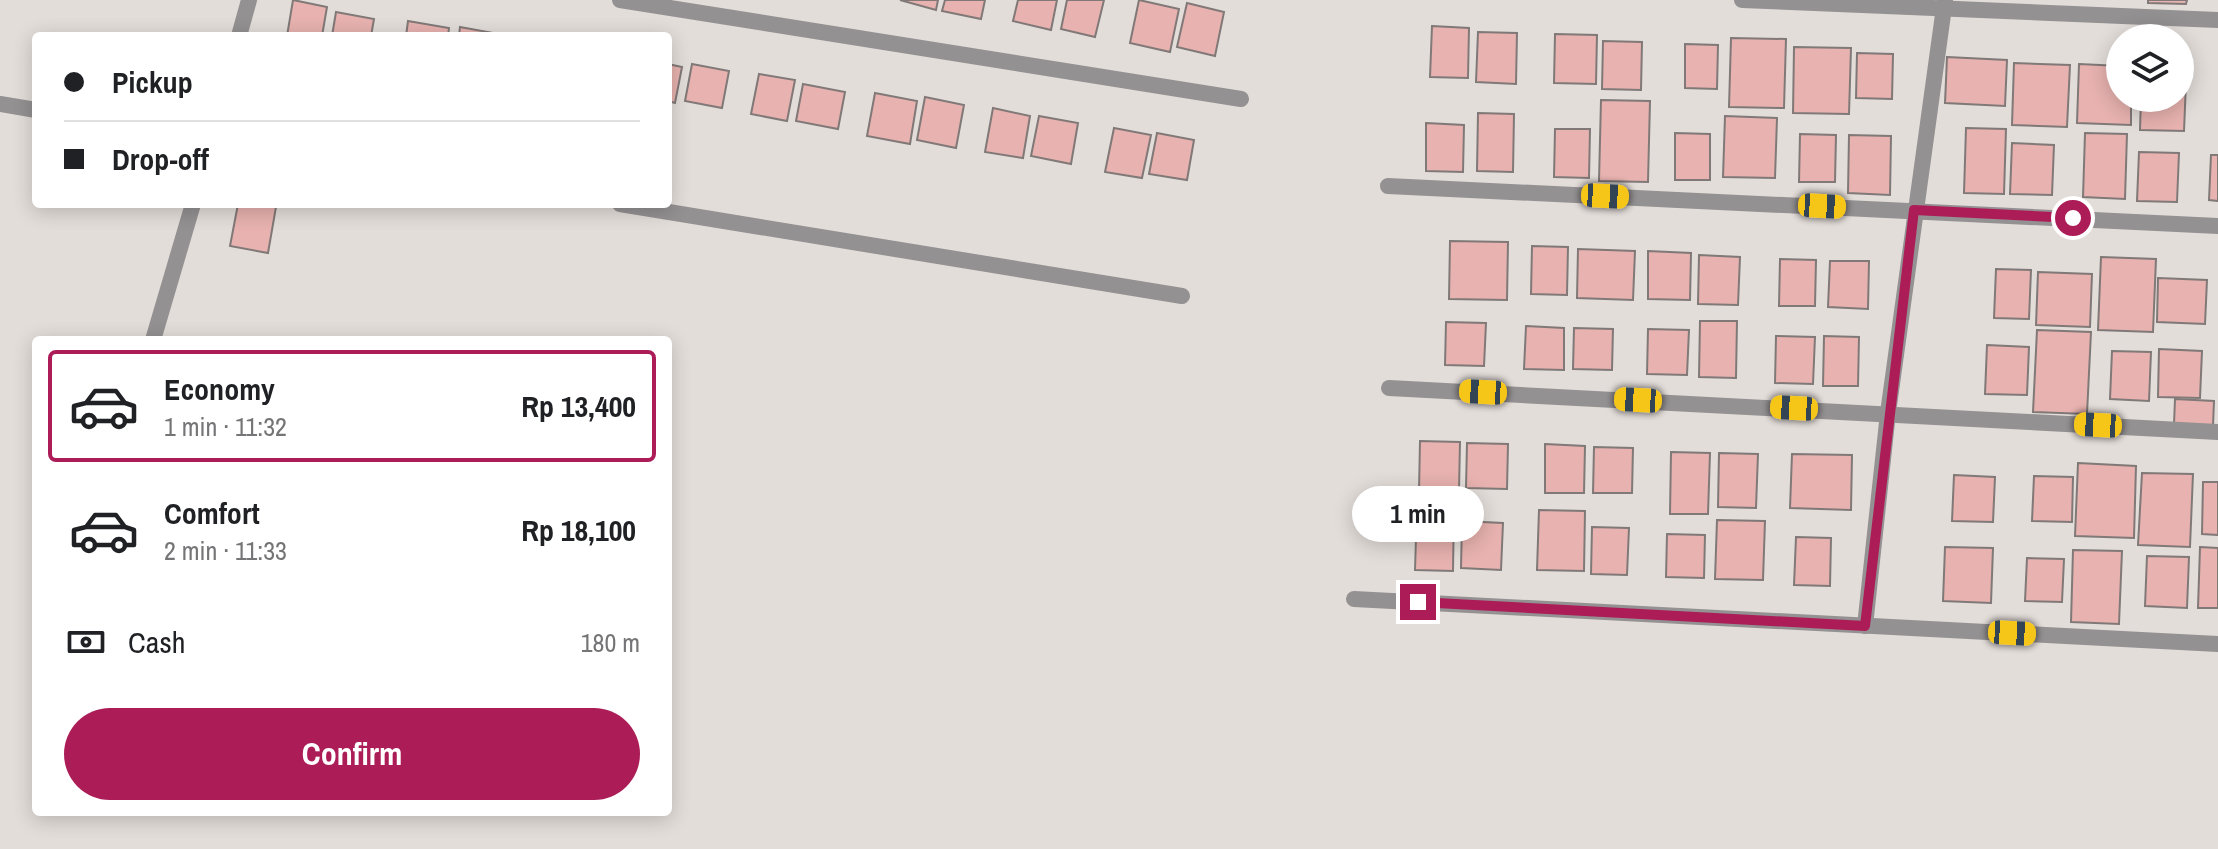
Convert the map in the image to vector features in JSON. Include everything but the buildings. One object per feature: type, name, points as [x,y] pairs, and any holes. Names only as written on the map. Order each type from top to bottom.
[{"type":"street","points":[[240,32],[249,0]]},
{"type":"street","points":[[620,0],[1241,99]]},
{"type":"street","points":[[1742,0],[1944,4],[2218,20]]},
{"type":"street","points":[[1865,626],[1888,413],[1944,4]]},
{"type":"street","points":[[0,104],[32,109]]},
{"type":"street","points":[[1388,186],[2218,226]]},
{"type":"street","points":[[154,336],[192,208]]},
{"type":"street","points":[[644,208],[1182,296]]},
{"type":"street","points":[[1389,388],[2218,432]]},
{"type":"street","points":[[1354,599],[2218,644]]},
{"type":"route","points":[[1418,602],[1865,626],[1914,210],[2073,218]]}]
